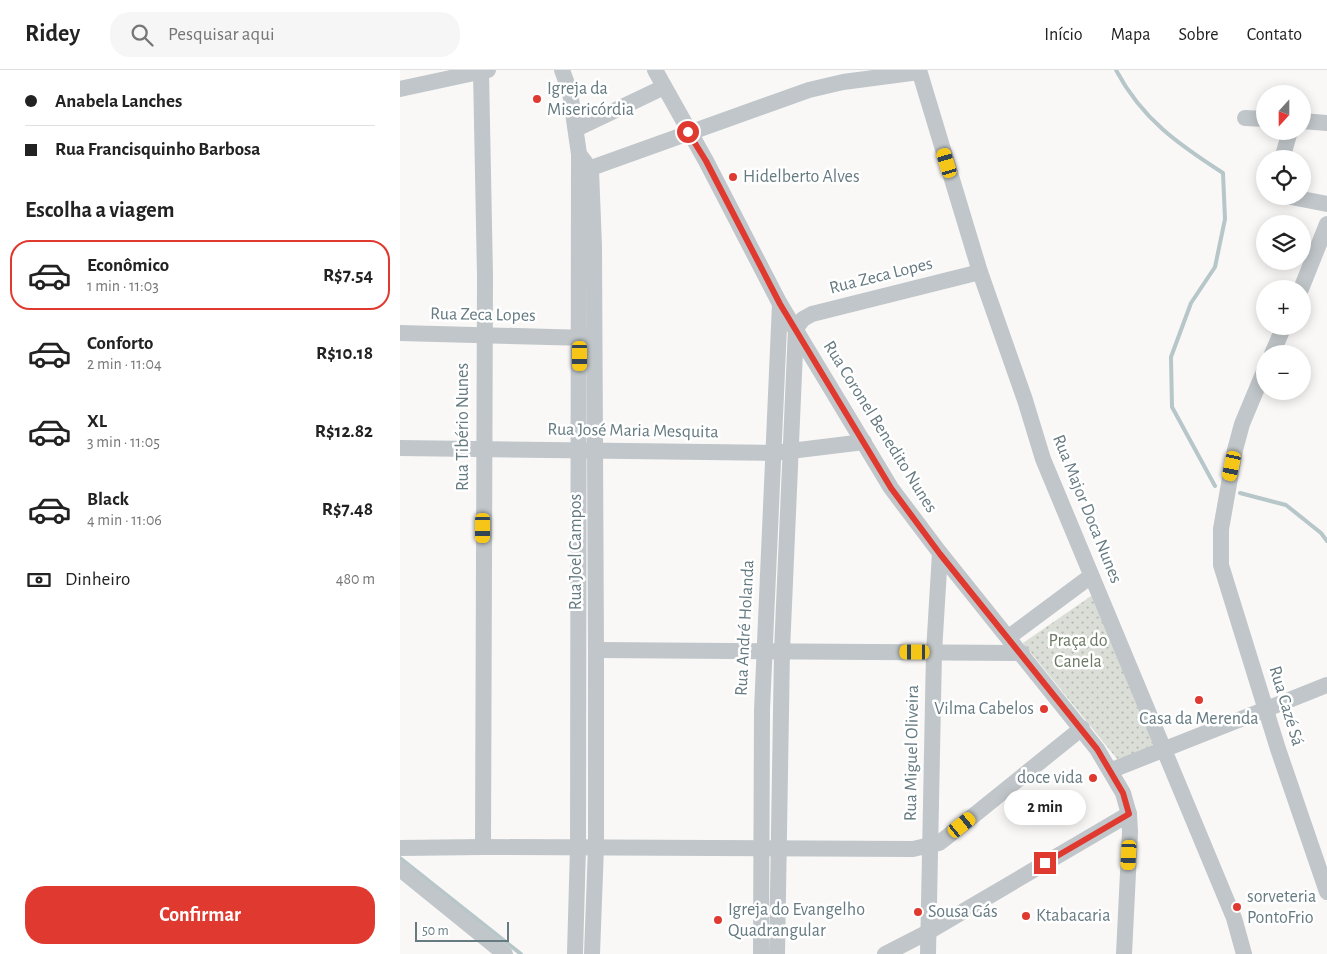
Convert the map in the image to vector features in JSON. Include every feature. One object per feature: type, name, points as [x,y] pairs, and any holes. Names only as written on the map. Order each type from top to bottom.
[{"type":"street","points":[[562,70],[570,92],[579,154],[585,171],[688,132],[809,90],[843,82],[919,71]]},
{"type":"street","name":"Rua Coronel Benedito Nunes","points":[[655,70],[688,132],[706,161],[780,304],[891,488],[940,554],[1082,728],[1112,770],[1123,793],[1129,814],[1130,832],[1124,954]]},
{"type":"street","points":[[400,89],[484,71]]},
{"type":"street","name":"Rua Tibério Nunes","points":[[483,847],[484,71]]},
{"type":"street","name":"Rua Major Doca Nunes","points":[[919,71],[980,272],[1025,400],[1043,459],[1234,918],[1244,954]]},
{"type":"street","points":[[576,129],[664,88]]},
{"type":"street","points":[[1246,118],[1256,119]]},
{"type":"street","points":[[1311,121],[1327,122]]},
{"type":"street","name":"Rua Joel Campos","points":[[585,171],[588,451],[596,650],[596,847],[592,954]]},
{"type":"street","points":[[1311,201],[1327,204]]},
{"type":"street","points":[[1304,280],[1327,224]]},
{"type":"street","name":"Rua Zeca Lopes","points":[[796,328],[803,319],[812,314],[980,272]]},
{"type":"street","name":"Rua André Holanda","points":[[761,954],[770,848],[782,651],[780,304]]},
{"type":"street","name":"Rua André Holanda","points":[[777,954],[762,710],[764,651],[782,453],[796,328]]},
{"type":"street","name":"Rua Zeca Lopes","points":[[400,333],[587,338]]},
{"type":"street","name":"Rua Cazé Sá","points":[[1256,391],[1242,424],[1221,529],[1220,556],[1227,587],[1327,892]]},
{"type":"street","name":"Rua José Maria Mesquita","points":[[400,448],[782,453],[864,442]]},
{"type":"street","name":"Rua Joel Campos","points":[[575,954],[588,451]]},
{"type":"street","name":"Rua Miguel Oliveira","points":[[928,954],[934,652],[940,554]]},
{"type":"street","points":[[1009,637],[1091,576]]},
{"type":"street","points":[[596,650],[1022,653]]},
{"type":"street","points":[[1112,770],[1327,685]]},
{"type":"street","points":[[400,848],[770,848],[896,851],[930,846],[947,837],[1082,728]]},
{"type":"street","points":[[884,954],[928,932],[1129,814]]},
{"type":"street","points":[[400,869],[506,954]]},
{"type":"green space","name":"Praça do Canela","points":[[1094,594],[1160,746],[1117,759],[1023,643]]},
{"type":"waterway","points":[[1116,70],[1137,103],[1162,129],[1191,152],[1223,173],[1225,219],[1215,267],[1191,303],[1171,357],[1172,407],[1215,486]]},
{"type":"waterway","points":[[1240,493],[1286,505],[1321,533],[1327,541]]},
{"type":"waterway","points":[[400,858],[521,954]]},
{"type":"place","name":"Igreja da Misericórdia","points":[[537,99]]},
{"type":"place","name":"Hidelberto Alves","points":[[733,177]]},
{"type":"place","name":"Casa da Merenda","points":[[1199,700]]},
{"type":"place","name":"Vilma Cabelos","points":[[1044,709]]},
{"type":"place","name":"doce vida","points":[[1093,778]]},
{"type":"place","name":"sorveteria PontoFrio","points":[[1237,907]]},
{"type":"place","name":"Sousa Gás","points":[[918,912]]},
{"type":"place","name":"Ktabacaria","points":[[1026,916]]},
{"type":"place","name":"Igreja do Evangelho Quadrangular","points":[[718,920]]},
{"type":"route","points":[[688,132],[706,161],[780,304],[891,488],[917,525],[1082,728],[1112,770],[1123,793],[1129,814],[1045,863]]}]
